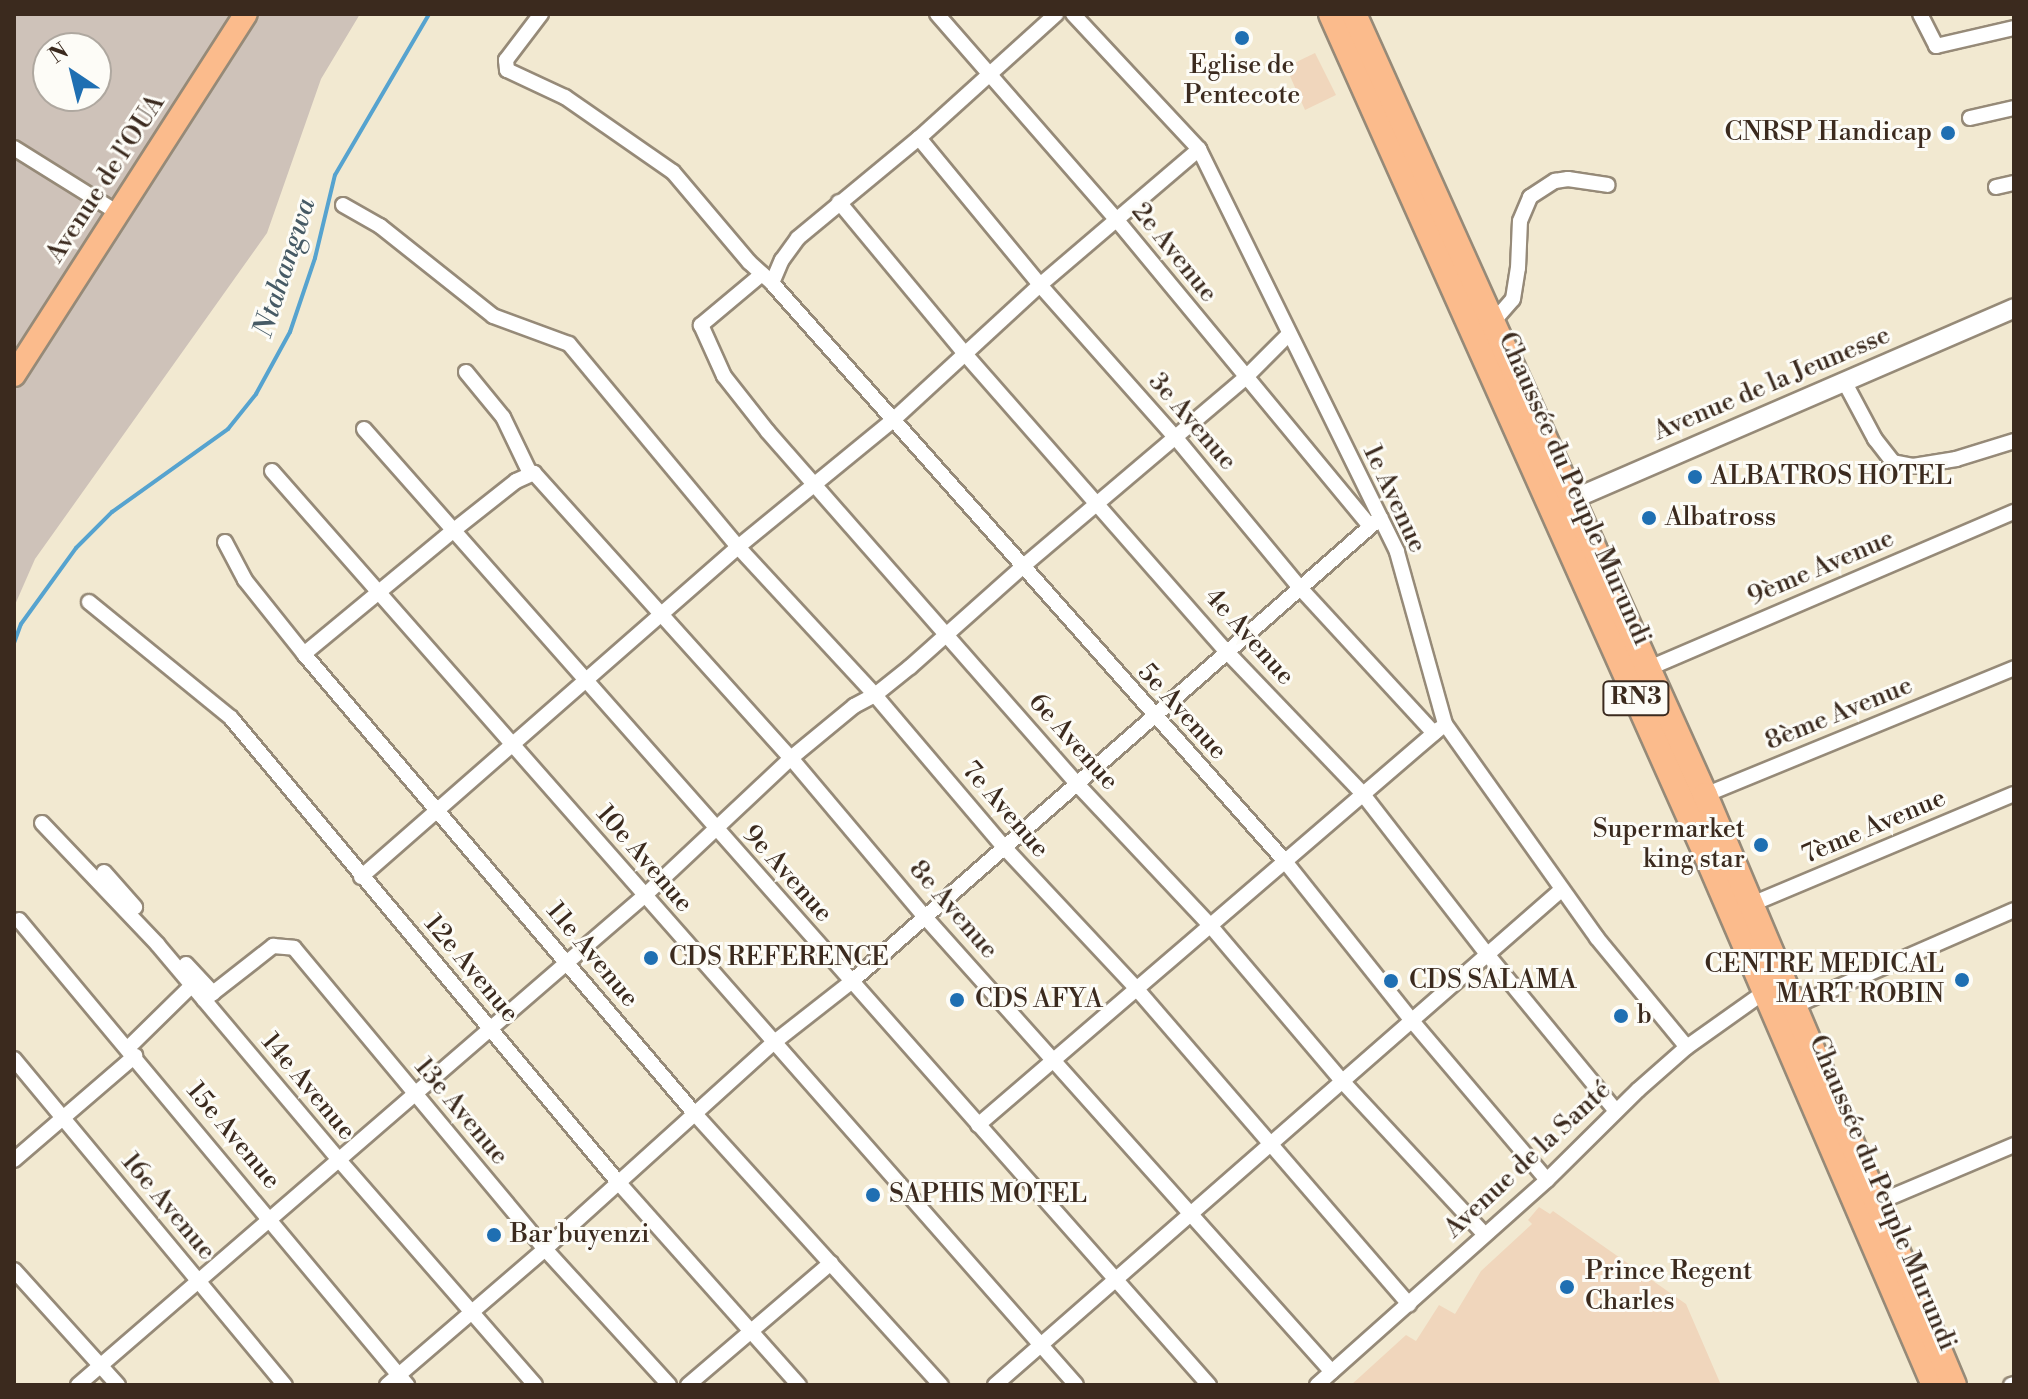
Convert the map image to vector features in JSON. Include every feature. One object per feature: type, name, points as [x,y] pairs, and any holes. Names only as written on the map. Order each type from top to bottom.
[{"type":"highway","name":"Chaussée du Peuple Murundi","points":[[1340,17],[1493,322],[1681,805],[1773,986],[1934,1385]]},
{"type":"highway","name":"Chaussée du Peuple Murundi","points":[[1340,17],[1562,504],[1647,669],[1705,795],[1752,904],[1773,986],[1792,1007],[1879,1202],[1954,1385]]},
{"type":"main road","name":"Avenue de l'OUA","points":[[14,375],[246,14]]},
{"type":"street","points":[[541,14],[506,60],[507,70],[565,97],[673,172],[767,279],[798,238],[919,138],[1056,14]]},
{"type":"street","name":"2e Avenue","points":[[937,14],[1116,219],[1245,378],[1375,522]]},
{"type":"street","name":"1e Avenue","points":[[1073,14],[1199,149],[1375,522],[1397,552],[1440,729],[1561,890],[1687,1047]]},
{"type":"street","points":[[1920,14],[1936,46],[2014,28]]},
{"type":"street","points":[[1970,118],[2014,108]]},
{"type":"street","name":"3e Avenue","points":[[919,138],[1040,285],[1176,438],[1301,589],[1440,729]]},
{"type":"street","points":[[14,148],[118,213]]},
{"type":"street","points":[[361,877],[738,547],[892,421],[1040,285],[1199,149]]},
{"type":"street","points":[[1493,322],[1513,299],[1520,221],[1530,197],[1555,181],[1568,179],[1608,185]]},
{"type":"street","points":[[1996,187],[2014,183]]},
{"type":"street","name":"4e Avenue","points":[[839,202],[965,354],[1227,652],[1362,793],[1487,954],[1616,1111]]},
{"type":"street","name":"7e Avenue","points":[[343,205],[380,226],[493,316],[569,344],[738,547],[875,695],[1004,847],[1136,988],[1409,1304]]},
{"type":"street","name":"5e Avenue","points":[[767,279],[1284,860],[1413,1022],[1547,1180]]},
{"type":"street","name":"6e Avenue","points":[[767,279],[703,322],[702,329],[724,376],[814,484],[1077,784],[1209,924],[1342,1081],[1484,1234]]},
{"type":"street","name":"Avenue de la Jeunesse","points":[[1562,504],[2014,308]]},
{"type":"street","points":[[78,1385],[643,897],[791,758],[947,636],[1021,568],[1245,378],[1288,335]]},
{"type":"street","name":"8e Avenue","points":[[466,372],[503,417],[535,476],[791,758],[925,917],[1193,1212],[1332,1372]]},
{"type":"street","points":[[1844,381],[1875,439],[1893,462],[1913,466],[1956,459],[2014,441]]},
{"type":"street","name":"9e Avenue","points":[[364,429],[1209,1385]]},
{"type":"street","name":"10e Avenue","points":[[272,471],[513,743],[772,1044],[907,1191],[1076,1385]]},
{"type":"street","points":[[304,654],[454,530],[535,476]]},
{"type":"street","name":"9ème Avenue","points":[[1647,669],[2014,512]]},
{"type":"street","points":[[398,1382],[772,1044],[851,982],[1375,522]]},
{"type":"street","name":"11e Avenue","points":[[225,542],[245,580],[304,654],[695,1114],[941,1385]]},
{"type":"street","name":"12e Avenue","points":[[89,602],[231,718],[618,1182],[799,1385]]},
{"type":"street","name":"8ème Avenue","points":[[1681,805],[2014,668]]},
{"type":"street","points":[[978,1125],[1440,729]]},
{"type":"street","name":"7ème Avenue","points":[[1752,904],[2014,794]]},
{"type":"street","name":"14e Avenue","points":[[42,823],[192,985],[208,997],[339,1160],[535,1385]]},
{"type":"street","points":[[104,872],[208,997]]},
{"type":"street","points":[[995,1385],[1561,890]]},
{"type":"street","points":[[1792,1007],[2014,910]]},
{"type":"street","name":"15e Avenue","points":[[19,920],[270,1220],[398,1382]]},
{"type":"street","name":"13e Avenue","points":[[208,997],[273,946],[294,948],[545,1249],[669,1385]]},
{"type":"street","points":[[14,1160],[131,1052],[192,985]]},
{"type":"street","name":"Avenue de la Santé","points":[[1317,1385],[1547,1180],[1616,1111],[1687,1047],[1773,986]]},
{"type":"street","name":"16e Avenue","points":[[14,1059],[285,1385]]},
{"type":"street","points":[[1879,1202],[2014,1145]]},
{"type":"street","points":[[688,1385],[831,1263]]},
{"type":"street","points":[[14,1270],[118,1385]]},
{"type":"shaded area","points":[[14,14],[360,14],[321,79],[267,233],[35,559],[14,607]]},
{"type":"shaded area","points":[[1315,53],[1336,95],[1305,110],[1286,67]]},
{"type":"shaded area","name":"Prince Regent Charles","points":[[1539,1207],[1550,1214],[1553,1211],[1686,1304],[1721,1385],[1351,1385],[1406,1335],[1416,1341],[1439,1305],[1455,1314],[1481,1271],[1532,1224],[1528,1220]]},
{"type":"waterway","name":"Ntahangwa","points":[[14,643],[21,624],[76,548],[112,512],[228,429],[256,394],[290,332],[315,258],[335,175],[429,14]]},
{"type":"place","name":"Eglise de Pentecote","points":[[1242,38]]},
{"type":"place","name":"CNRSP Handicap","points":[[1948,133]]},
{"type":"place","name":"ALBATROS HOTEL","points":[[1695,477]]},
{"type":"place","name":"Albatross","points":[[1649,518]]},
{"type":"place","name":"Supermarket king star","points":[[1761,845]]},
{"type":"place","name":"CDS REFERENCE","points":[[651,958]]},
{"type":"place","name":"CENTRE MEDICAL MART ROBIN","points":[[1962,980]]},
{"type":"place","name":"CDS SALAMA","points":[[1391,981]]},
{"type":"place","name":"CDS AFYA","points":[[957,1000]]},
{"type":"place","name":"b","points":[[1621,1016]]},
{"type":"place","name":"SAPHIS MOTEL","points":[[873,1195]]},
{"type":"place","name":"Bar buyenzi","points":[[494,1235]]},
{"type":"place","name":"Prince Regent Charles","points":[[1567,1287]]}]
